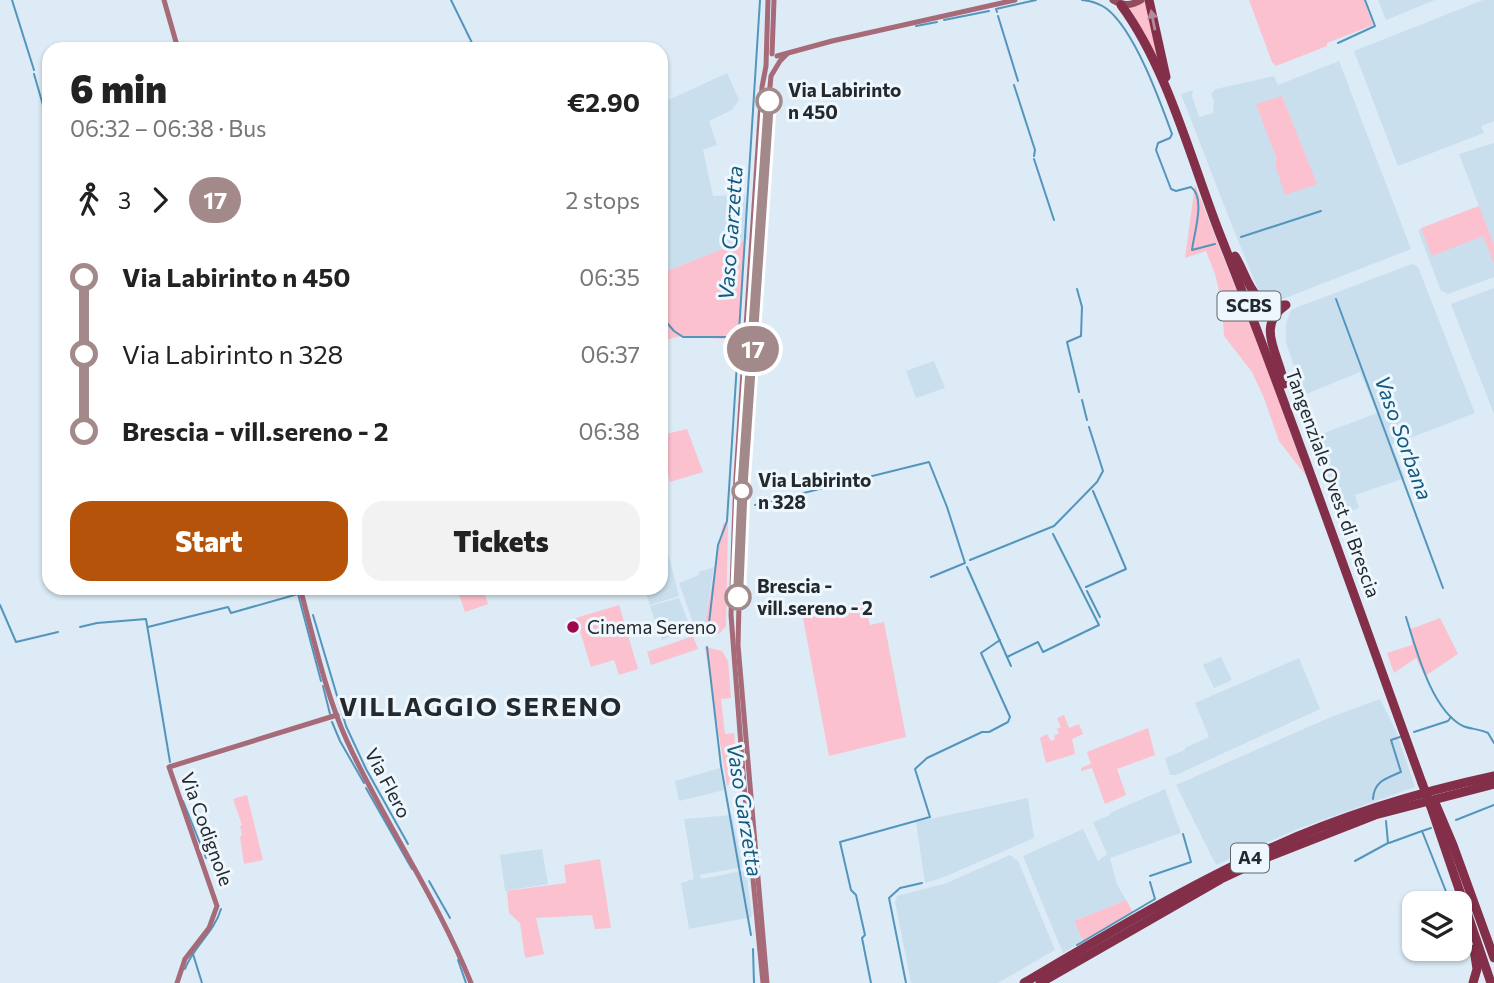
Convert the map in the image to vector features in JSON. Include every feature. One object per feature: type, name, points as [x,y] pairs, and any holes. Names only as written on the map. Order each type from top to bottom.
[{"type":"highway","name":"Tangenziale Ovest di Brescia","points":[[1149,0],[1169,87],[1284,384],[1365,614]]},
{"type":"highway","name":"Tangenziale Ovest di Brescia","points":[[1117,2],[1132,20],[1165,89],[1253,316],[1371,628],[1491,983]]},
{"type":"highway","points":[[1235,256],[1259,300],[1269,306],[1286,305],[1273,315],[1269,324],[1284,384]]},
{"type":"highway","name":"A4","points":[[1024,983],[1217,873],[1263,851],[1372,809],[1494,776]]},
{"type":"highway","name":"A4","points":[[1040,983],[1221,879],[1268,857],[1375,814],[1494,784]]},
{"type":"highway","name":"Tangenziale Ovest di Brescia","points":[[1433,808],[1494,979]]},
{"type":"highway","points":[[1433,808],[1454,845],[1494,958]]},
{"type":"highway","points":[[1433,808],[1437,838],[1454,891]]},
{"type":"highway","points":[[1466,880],[1494,944]]},
{"type":"highway","points":[[1472,943],[1485,983]]},
{"type":"highway","points":[[1473,983],[1477,969],[1474,949]]},
{"type":"main road","name":"Tangenziale Ovest di Brescia","points":[[1117,2],[1134,4],[1141,0]]},
{"type":"street","points":[[164,0],[176,42]]},
{"type":"street","points":[[758,199],[768,0]]},
{"type":"street","points":[[765,983],[743,773],[731,615],[736,477],[758,199],[774,69],[778,66],[774,0]]},
{"type":"street","points":[[766,57],[776,57],[832,41],[1015,0]]},
{"type":"street","points":[[766,66],[774,69]]},
{"type":"street","name":"Via Flero","points":[[302,595],[337,715],[354,753],[443,918],[471,983]]},
{"type":"street","name":"Via Codignole","points":[[177,983],[186,959],[209,928],[216,906],[169,767],[337,715]]},
{"type":"shaded area","points":[[1146,0],[1160,66],[1128,8]]},
{"type":"shaded area","points":[[1249,0],[1364,0],[1373,25],[1276,66],[1272,62]]},
{"type":"shaded area","points":[[1378,0],[1435,0],[1386,20]]},
{"type":"shaded area","points":[[1483,0],[1494,0],[1494,121],[1481,126],[1484,133],[1398,166],[1354,51]]},
{"type":"shaded area","points":[[1339,61],[1411,249],[1283,299],[1267,299],[1260,294],[1181,94],[1193,90],[1192,96],[1199,117],[1213,113],[1214,100],[1211,94],[1216,89],[1274,76],[1278,85]],"holes":[[[1282,96],[1316,184],[1275,165]]]},
{"type":"shaded area","points":[[727,73],[739,100],[732,110],[709,121],[717,145],[703,150],[713,196],[745,195],[748,239],[668,271],[669,141],[668,100]]},
{"type":"shaded area","points":[[1282,96],[1317,184],[1285,195],[1275,165],[1276,157],[1256,104]]},
{"type":"shaded area","points":[[1494,143],[1494,277],[1448,294],[1441,291],[1418,230],[1479,206],[1459,154]]},
{"type":"shaded area","points":[[1195,185],[1273,383],[1306,476],[1279,441],[1252,372],[1224,336],[1222,304],[1206,251],[1185,258]]},
{"type":"shaded area","points":[[1479,206],[1494,245],[1494,264],[1483,236],[1432,256],[1421,228]]},
{"type":"shaded area","points":[[745,240],[739,340],[681,336],[668,339],[668,271]]},
{"type":"shaded area","points":[[1412,264],[1418,267],[1475,413],[1392,445],[1405,478],[1355,495],[1359,508],[1341,515],[1311,438],[1377,413],[1360,372],[1304,395],[1286,343],[1286,324],[1291,310]]},
{"type":"shaded area","points":[[1494,288],[1494,414],[1451,304]]},
{"type":"shaded area","points":[[934,361],[945,388],[916,398],[906,371]]},
{"type":"shaded area","points":[[687,429],[703,472],[670,482],[668,434]]},
{"type":"shaded area","points":[[728,522],[726,626],[719,634],[703,633],[723,524]]},
{"type":"shaded area","points":[[668,553],[679,596],[650,605],[646,595],[668,595]]},
{"type":"shaded area","points":[[714,567],[703,633],[695,628],[679,583]]},
{"type":"shaded area","points":[[459,595],[485,595],[488,604],[465,612]]},
{"type":"shaded area","points":[[679,598],[691,629],[662,640],[650,606]]},
{"type":"shaded area","points":[[864,602],[870,625],[884,622],[906,737],[829,756],[802,613],[819,608],[821,617],[848,611],[848,607]]},
{"type":"shaded area","points":[[619,605],[638,669],[619,675],[614,660],[591,667],[576,618]]},
{"type":"shaded area","points":[[1440,618],[1458,654],[1425,676],[1416,658],[1394,673],[1387,653],[1412,645],[1411,629]]},
{"type":"shaded area","points":[[693,636],[698,649],[651,665],[647,652]]},
{"type":"shaded area","points":[[705,647],[722,651],[728,661],[731,698],[721,699],[725,734],[734,733],[736,769],[727,786]]},
{"type":"shaded area","points":[[1221,657],[1232,680],[1214,688],[1203,665]]},
{"type":"shaded area","points":[[1299,658],[1320,709],[1176,775],[1170,775],[1165,758],[1209,737],[1195,703]]},
{"type":"shaded area","points":[[1380,699],[1396,731],[1415,787],[1300,828],[1216,865],[1176,785],[1331,717]]},
{"type":"shaded area","points":[[1064,715],[1069,728],[1079,724],[1083,734],[1072,739],[1075,754],[1046,763],[1040,738],[1047,734],[1051,741],[1055,739],[1054,736],[1059,733],[1057,729],[1061,727],[1057,718]]},
{"type":"shaded area","points":[[1148,728],[1155,755],[1117,769],[1126,795],[1105,804],[1092,768],[1081,771],[1081,768],[1091,764],[1087,752]]},
{"type":"shaded area","points":[[720,768],[724,790],[679,801],[675,781]]},
{"type":"shaded area","points":[[1165,789],[1181,833],[1110,858],[1117,884],[1126,900],[1074,921],[1083,941],[1063,953],[1023,856],[1083,829],[1098,861],[1107,854],[1093,822]]},
{"type":"shaded area","points":[[247,795],[263,860],[244,864],[240,837],[242,825],[233,799]]},
{"type":"shaded area","points":[[1028,798],[1034,838],[925,883],[916,822]]},
{"type":"shaded area","points":[[732,815],[743,867],[699,875],[702,879],[746,870],[752,917],[689,929],[681,883],[694,879],[684,819]]},
{"type":"shaded area","points":[[542,849],[548,884],[505,891],[500,855]]},
{"type":"shaded area","points":[[1010,855],[1018,861],[1055,950],[998,983],[911,983],[895,902],[897,896],[947,883]]},
{"type":"shaded area","points":[[600,859],[611,928],[595,929],[592,915],[536,918],[544,954],[525,958],[520,923],[509,913],[507,891],[566,883],[564,865]]},
{"type":"shaded area","points":[[1126,900],[1133,912],[1083,941],[1074,921]]},
{"type":"waterway","points":[[12,0],[34,70]]},
{"type":"waterway","points":[[451,0],[472,42]]},
{"type":"waterway","name":"Vaso Garzetta","points":[[708,632],[718,545],[727,521],[760,0]]},
{"type":"waterway","points":[[997,12],[996,9],[1036,0]]},
{"type":"waterway","points":[[1082,0],[1107,9],[1117,19],[1137,50],[1172,134],[1170,138],[1158,143],[1156,150],[1171,189],[1176,191],[1191,187],[1198,199],[1192,250],[1215,244]]},
{"type":"waterway","name":"Vaso Sorbana","points":[[1338,43],[1375,26],[1365,0]]},
{"type":"waterway","points":[[944,20],[989,11]]},
{"type":"waterway","points":[[998,16],[1018,81]]},
{"type":"waterway","points":[[916,26],[937,22]]},
{"type":"waterway","points":[[34,74],[42,102]]},
{"type":"waterway","points":[[1014,85],[1035,150],[1034,156]]},
{"type":"waterway","points":[[1034,159],[1054,220]]},
{"type":"waterway","points":[[1241,237],[1321,211]]},
{"type":"waterway","points":[[1077,289],[1082,307],[1081,336],[1067,342],[1079,392]]},
{"type":"waterway","name":"Vaso Sorbana","points":[[1336,299],[1443,588]]},
{"type":"waterway","points":[[668,324],[683,337],[734,337]]},
{"type":"waterway","points":[[1082,400],[1087,420]]},
{"type":"waterway","points":[[970,560],[1054,526],[1097,482],[1103,471],[1089,427]]},
{"type":"waterway","points":[[755,505],[929,462],[965,563],[931,577]]},
{"type":"waterway","points":[[1086,587],[1126,569],[1093,491]]},
{"type":"waterway","points":[[1007,657],[1038,642],[1043,652],[1099,625],[1053,534]]},
{"type":"waterway","points":[[967,567],[1011,666]]},
{"type":"waterway","points":[[1087,591],[1100,617]]},
{"type":"waterway","points":[[148,627],[228,607],[231,613],[294,595]]},
{"type":"waterway","points":[[298,595],[321,681]]},
{"type":"waterway","points":[[0,605],[16,642],[58,632]]},
{"type":"waterway","points":[[313,615],[346,726],[366,769],[408,844]]},
{"type":"waterway","name":"Vaso Sorbana","points":[[1406,617],[1426,677],[1442,707],[1463,726],[1488,733],[1494,743]]},
{"type":"waterway","points":[[80,627],[146,619],[170,762]]},
{"type":"waterway","points":[[871,983],[862,938],[865,935],[840,842],[930,817],[915,769],[927,758],[1008,722],[1010,717],[981,653],[1000,640]]},
{"type":"waterway","name":"Vaso Garzetta","points":[[707,647],[721,766],[751,935]]},
{"type":"waterway","points":[[323,686],[330,714]]},
{"type":"waterway","points":[[1414,732],[1448,721],[1451,717]]},
{"type":"waterway","points":[[332,722],[364,783]]},
{"type":"waterway","points":[[1373,799],[1379,784],[1401,772],[1391,740],[1400,737]]},
{"type":"waterway","points":[[366,788],[412,869]]},
{"type":"waterway","points":[[183,801],[206,858]]},
{"type":"waterway","points":[[1456,820],[1494,805]]},
{"type":"waterway","points":[[1355,861],[1388,843],[1386,821]]},
{"type":"waterway","points":[[1431,828],[1422,831],[1446,891]]},
{"type":"waterway","points":[[1389,843],[1422,831]]},
{"type":"waterway","points":[[1150,876],[1191,862],[1183,834]]},
{"type":"waterway","points":[[429,881],[450,918]]},
{"type":"waterway","points":[[1077,945],[1155,899],[1150,882]]},
{"type":"waterway","points":[[906,983],[889,898],[900,888],[922,883]]},
{"type":"waterway","points":[[185,969],[214,925],[221,909]]},
{"type":"waterway","name":"Vaso Garzetta","points":[[753,949],[754,983]]},
{"type":"waterway","points":[[193,954],[202,983]]},
{"type":"waterway","points":[[458,960],[466,983]]},
{"type":"bus line","name":"17","points":[[738,597],[740,521],[769,101]]},
{"type":"place","name":"Via Labirinto n 450","points":[[769,101]]},
{"type":"place","name":"Via Labirinto n 328","points":[[742,491]]},
{"type":"place","name":"Brescia - vill.sereno - 2","points":[[738,597]]},
{"type":"place","name":"Cinema Sereno","points":[[573,627]]},
{"type":"district","name":"VILLAGGIO SERENO","points":[[481,707]]}]
